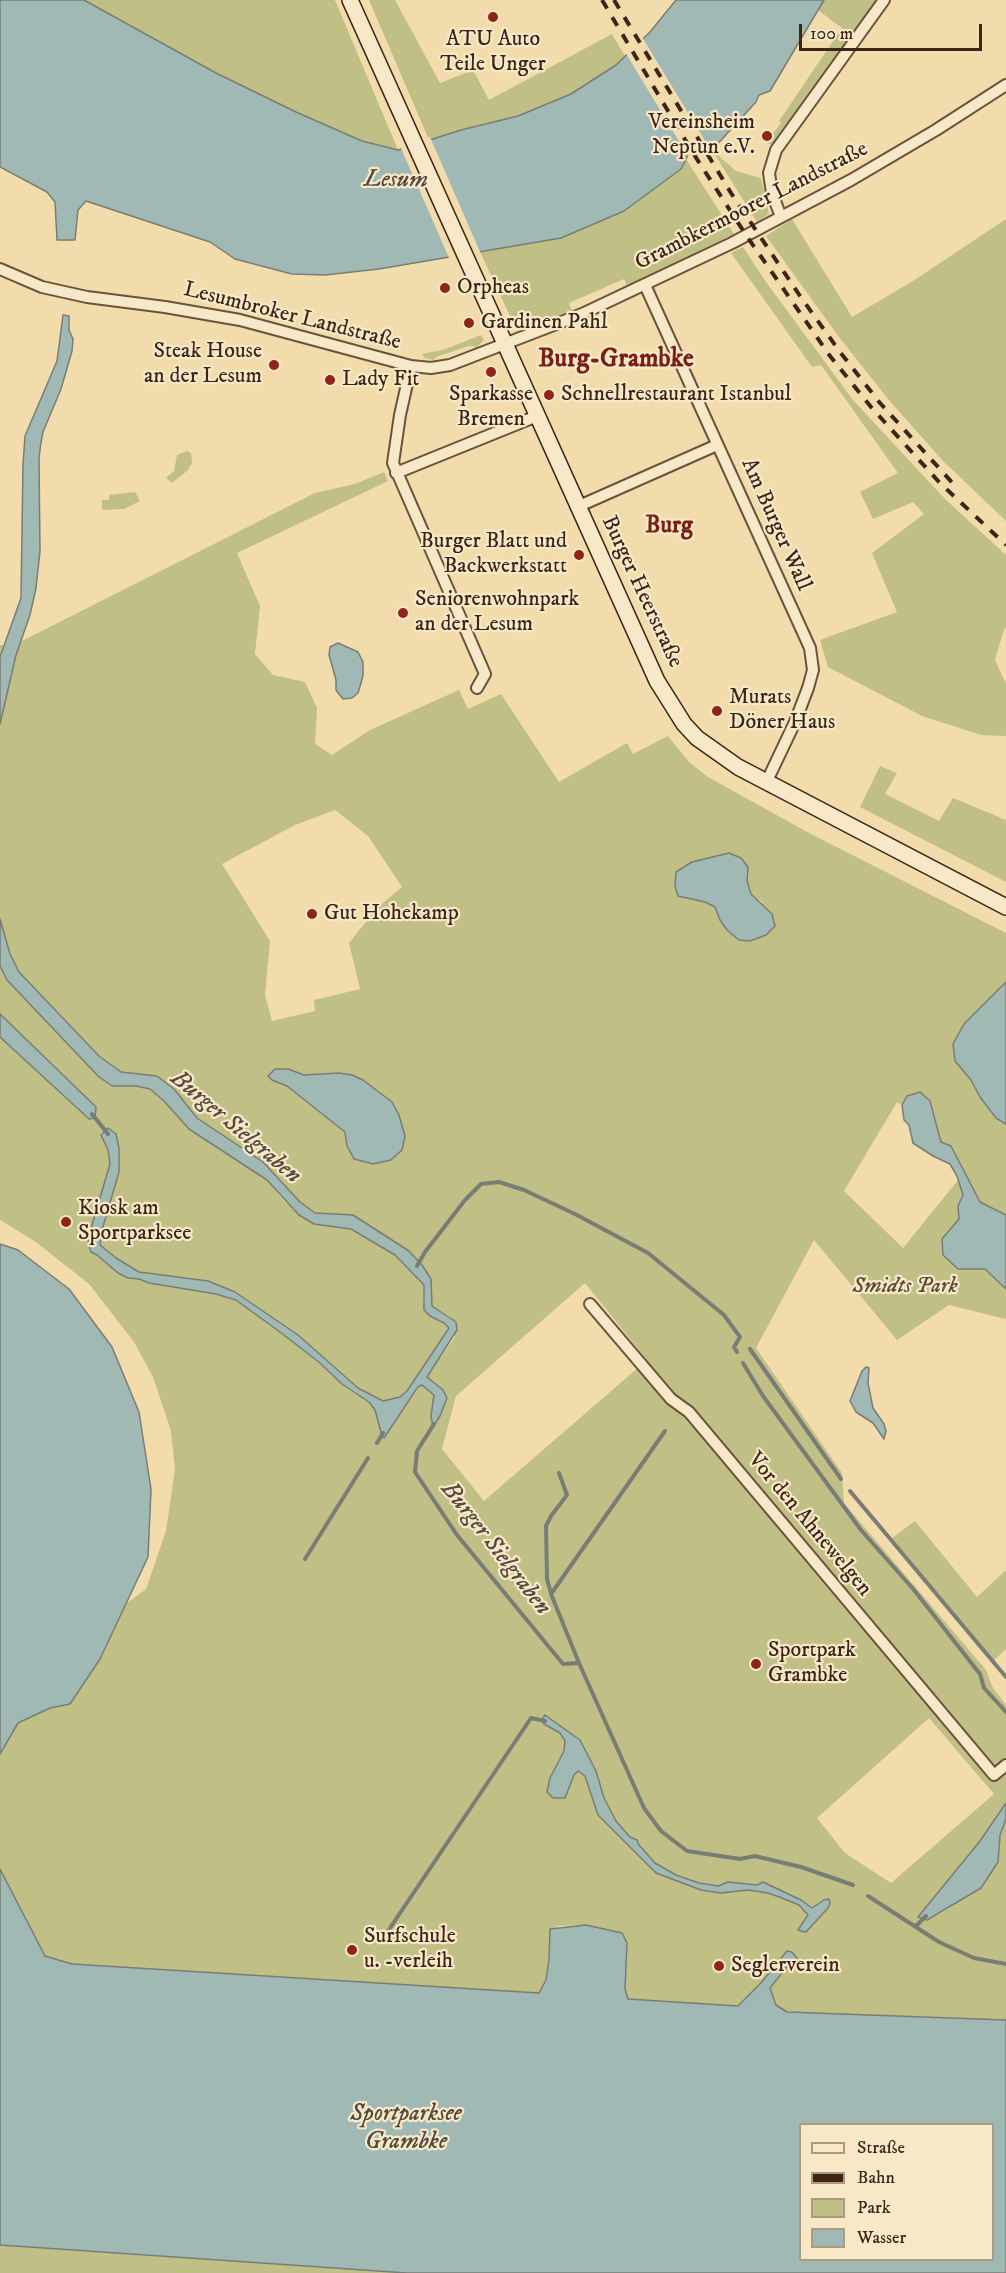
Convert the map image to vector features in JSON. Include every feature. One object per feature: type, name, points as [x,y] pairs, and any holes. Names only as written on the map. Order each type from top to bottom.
[{"type":"main road","name":"Burger Heerstraße","points":[[350,0],[577,507],[669,703],[697,738],[738,767],[1006,907]]},
{"type":"street","points":[[782,217],[772,193],[769,172],[776,150],[884,0]]},
{"type":"street","name":"Grambkermoorer Landstraße","points":[[505,344],[575,317],[645,285],[782,217],[851,180],[1006,85]]},
{"type":"street","name":"Lesumbroker Landstraße","points":[[0,269],[42,287],[87,297],[240,320],[411,366],[431,368],[450,365],[505,344]]},
{"type":"street","name":"Am Burger Wall","points":[[645,285],[810,648],[813,670],[808,688],[766,783]]},
{"type":"street","points":[[411,366],[400,415],[393,463],[485,674],[477,688]]},
{"type":"street","points":[[396,473],[537,416]]},
{"type":"street","points":[[577,507],[717,445]]},
{"type":"street","name":"Vor den Ahnewelgen","points":[[590,1304],[670,1399],[688,1412],[994,1775],[1006,1765]]},
{"type":"green space","points":[[84,0],[335,0],[398,150],[362,141],[296,112],[216,73]]},
{"type":"green space","points":[[369,0],[395,0],[440,83],[473,70],[489,100],[612,34],[625,56],[616,65],[571,94],[518,116],[429,140]]},
{"type":"green space","points":[[824,0],[878,0],[773,146],[766,142],[781,123],[779,121],[842,28],[818,10]]},
{"type":"green space","points":[[712,150],[736,171],[761,178],[769,214],[757,222]]},
{"type":"green space","points":[[686,159],[734,234],[627,286],[624,279],[569,303],[572,310],[517,331],[480,252],[561,238],[624,211],[681,169]]},
{"type":"green space","points":[[792,219],[852,317],[913,281],[1006,219],[1006,521],[943,461],[888,399],[839,337],[766,236]]},
{"type":"green space","points":[[743,247],[853,400],[945,499],[1006,555],[1006,628],[995,660],[1006,684],[1006,736],[981,735],[922,716],[828,667],[820,640],[897,612],[872,553],[924,514],[913,502],[873,519],[860,492],[898,473],[821,365],[812,367],[731,253]]},
{"type":"green space","points":[[481,335],[484,340],[477,347],[469,346],[436,357],[434,360],[425,358],[422,354],[443,350]]},
{"type":"green space","points":[[187,451],[191,453],[192,463],[188,470],[172,483],[166,478],[174,471],[177,455]]},
{"type":"green space","name":"Smidts Park","points":[[384,472],[388,481],[237,553],[260,606],[255,654],[273,675],[305,682],[317,708],[315,744],[332,755],[370,730],[459,690],[468,709],[501,694],[559,782],[627,743],[633,754],[668,736],[690,763],[708,777],[809,833],[1006,933],[1006,982],[983,1005],[955,1061],[971,1080],[980,1097],[996,1118],[1006,1124],[1006,1215],[980,1203],[951,1146],[941,1142],[930,1101],[907,1096],[902,1105],[897,1102],[844,1191],[903,1248],[958,1180],[963,1195],[958,1206],[959,1219],[942,1239],[958,1269],[985,1269],[1006,1289],[1006,1319],[949,1305],[897,1340],[814,1240],[756,1348],[842,1473],[844,1503],[986,1670],[993,1688],[1006,1705],[1006,1803],[980,1841],[918,1917],[927,1920],[950,1908],[998,1862],[1000,1835],[1006,1819],[1006,2020],[787,2012],[777,2005],[769,1988],[797,1958],[761,1983],[738,2006],[628,1999],[625,1989],[627,1943],[586,1925],[558,1926],[550,1929],[546,1980],[539,1993],[72,1964],[45,1956],[0,1869],[0,1754],[18,1723],[50,1708],[70,1704],[100,1659],[127,1603],[146,1589],[166,1531],[175,1469],[171,1431],[153,1377],[134,1342],[89,1284],[36,1242],[0,1220],[0,1037],[88,1119],[96,1107],[0,1014],[0,966],[7,980],[99,1077],[112,1086],[136,1086],[150,1089],[267,1180],[284,1201],[314,1224],[351,1229],[395,1255],[424,1285],[423,1297],[430,1316],[449,1328],[407,1391],[400,1397],[383,1401],[358,1387],[298,1335],[235,1292],[208,1281],[139,1272],[100,1245],[102,1230],[119,1172],[108,1128],[101,1134],[108,1150],[110,1164],[91,1252],[128,1278],[216,1294],[236,1300],[320,1363],[342,1384],[369,1402],[375,1410],[382,1436],[402,1412],[455,1337],[450,1317],[432,1306],[432,1287],[422,1265],[409,1251],[353,1215],[315,1213],[300,1202],[263,1162],[197,1118],[174,1089],[157,1076],[121,1072],[99,1055],[19,972],[10,954],[0,919],[0,724],[16,656],[1,655],[0,657],[0,645],[14,645],[315,493],[355,484]],"holes":[[[335,810],[368,836],[402,887],[377,908],[349,943],[360,989],[314,1000],[315,1011],[272,1021],[265,995],[270,941],[222,864],[295,825]],[[729,853],[748,867],[747,881],[751,894],[763,903],[720,920],[715,908],[705,902],[692,862]],[[288,1069],[304,1075],[319,1075],[373,1087],[392,1102],[391,1160],[373,1164],[354,1159],[347,1146],[345,1132],[287,1086],[272,1080]],[[585,1283],[647,1360],[484,1501],[442,1449],[456,1396]],[[929,1718],[994,1794],[891,1883],[845,1853],[817,1818]]]},
{"type":"green space","points":[[135,492],[140,501],[124,509],[102,510],[102,500],[109,500],[109,495]]},
{"type":"green space","points":[[880,766],[897,773],[885,794],[939,821],[953,798],[1006,820],[1006,882],[860,807]]},
{"type":"green space","points":[[915,1521],[977,1597],[1006,1570],[1006,1649],[992,1662],[892,1538]]},
{"type":"green space","points":[[0,2245],[64,2250],[407,2273],[0,2273]]},
{"type":"water","name":"Lesum","points":[[0,0],[84,0],[216,73],[296,112],[362,141],[398,150],[461,130],[518,116],[571,94],[616,65],[650,32],[676,0],[824,0],[770,91],[759,95],[756,102],[712,150],[708,144],[688,155],[681,169],[624,211],[561,238],[379,269],[325,275],[292,274],[235,259],[210,242],[86,201],[78,210],[75,240],[57,240],[55,202],[47,192],[0,167]]},
{"type":"water","points":[[63,315],[69,316],[69,330],[73,339],[72,351],[61,389],[41,442],[39,458],[40,551],[36,588],[30,615],[16,655],[0,724],[0,657],[21,598],[25,436],[57,361]]},
{"type":"water","points":[[338,643],[358,652],[363,662],[363,676],[358,693],[352,698],[343,699],[336,690],[336,680],[329,655],[330,647]]},
{"type":"water","points":[[729,853],[741,858],[748,867],[747,881],[751,894],[772,914],[775,926],[766,935],[750,941],[739,940],[727,930],[715,907],[705,902],[678,896],[675,886],[676,872],[692,862]]},
{"type":"water","points":[[0,919],[10,954],[19,972],[99,1056],[121,1072],[157,1076],[174,1089],[197,1118],[263,1162],[300,1202],[315,1213],[353,1215],[409,1251],[422,1265],[431,1279],[432,1306],[456,1322],[457,1330],[427,1377],[443,1390],[447,1398],[433,1427],[431,1416],[434,1395],[422,1385],[418,1387],[384,1438],[375,1410],[369,1402],[342,1384],[320,1363],[236,1300],[216,1294],[128,1278],[91,1252],[88,1244],[89,1235],[110,1164],[108,1150],[101,1135],[108,1128],[116,1134],[119,1148],[119,1172],[102,1230],[100,1245],[139,1272],[208,1281],[235,1292],[298,1335],[358,1388],[383,1401],[400,1397],[407,1391],[449,1328],[424,1310],[424,1285],[395,1255],[351,1229],[314,1224],[299,1215],[267,1180],[189,1129],[150,1089],[136,1086],[112,1086],[99,1077],[7,980],[0,966]]},
{"type":"water","points":[[1006,982],[1006,1124],[996,1118],[980,1097],[971,1080],[955,1061],[953,1044],[964,1024]]},
{"type":"water","points":[[0,1014],[96,1107],[95,1118],[89,1119],[0,1037]]},
{"type":"water","points":[[275,1069],[288,1069],[304,1075],[339,1073],[363,1080],[392,1102],[399,1115],[405,1136],[402,1150],[391,1160],[373,1164],[354,1159],[347,1146],[345,1132],[287,1086],[272,1080],[268,1076]]},
{"type":"water","points":[[920,1092],[930,1101],[941,1142],[951,1146],[980,1202],[1006,1215],[1006,1289],[985,1269],[958,1269],[943,1255],[942,1239],[959,1219],[958,1206],[963,1195],[957,1176],[950,1164],[913,1143],[909,1125],[904,1120],[902,1105],[907,1096]]},
{"type":"water","points":[[0,1244],[18,1250],[69,1289],[112,1347],[139,1412],[151,1489],[148,1557],[100,1659],[70,1704],[50,1708],[18,1723],[0,1754]]},
{"type":"water","points":[[866,1367],[869,1368],[868,1383],[873,1408],[886,1431],[884,1439],[873,1423],[856,1412],[850,1401],[862,1371]]},
{"type":"water","points":[[545,1715],[580,1740],[596,1771],[604,1798],[616,1821],[630,1837],[637,1840],[655,1863],[676,1875],[699,1883],[718,1886],[728,1882],[757,1885],[763,1882],[801,1900],[812,1908],[829,1899],[828,1908],[806,1932],[801,1931],[798,1930],[808,1915],[799,1905],[782,1898],[748,1890],[720,1893],[701,1890],[656,1873],[598,1815],[585,1776],[578,1771],[574,1775],[565,1798],[553,1798],[547,1792],[550,1778],[564,1751],[565,1741],[560,1733],[544,1724],[542,1720]]},
{"type":"water","points":[[1006,1803],[1006,1819],[1000,1835],[998,1862],[981,1888],[927,1920],[918,1917],[980,1841]]},
{"type":"water","name":"Sportparksee Grambke","points":[[0,1869],[45,1956],[72,1964],[539,1993],[546,1980],[550,1929],[586,1925],[622,1933],[627,1943],[625,1989],[628,1999],[738,2006],[761,1983],[787,1951],[792,1952],[797,1958],[770,1988],[776,2005],[787,2012],[1006,2020],[1006,2273],[407,2273],[0,2245]]},
{"type":"pier","points":[[642,37],[707,144],[688,156],[625,52]]},
{"type":"pier","points":[[430,137],[481,254],[450,260],[400,146]]},
{"type":"waterway","points":[[92,1114],[108,1134]]},
{"type":"waterway","points":[[417,1266],[465,1200],[481,1184],[499,1182],[524,1190],[575,1214],[648,1253],[724,1315],[740,1337],[734,1347],[737,1352]]},
{"type":"waterway","points":[[750,1349],[841,1479]]},
{"type":"waterway","points":[[743,1363],[763,1396],[861,1530],[914,1590],[980,1674],[984,1688],[1006,1712]]},
{"type":"waterway","name":"Burger Sielgraben","points":[[434,1424],[417,1451],[415,1472],[457,1535],[563,1664],[579,1663],[644,1808],[661,1831],[687,1851],[740,1859],[755,1856],[801,1867],[853,1885]]},
{"type":"waterway","points":[[579,1663],[551,1594],[665,1431]]},
{"type":"waterway","points":[[377,1443],[383,1433]]},
{"type":"waterway","points":[[305,1559],[368,1458]]},
{"type":"waterway","points":[[551,1593],[547,1579],[546,1526],[567,1495],[559,1473]]},
{"type":"waterway","points":[[850,1491],[1006,1677]]},
{"type":"waterway","points":[[386,1934],[531,1718],[545,1721]]},
{"type":"waterway","name":"Burger Sielgraben","points":[[868,1896],[939,1942],[974,1958],[1006,1964]]},
{"type":"waterway","points":[[916,1926],[926,1916]]},
{"type":"railway","points":[[602,0],[693,153],[746,235],[830,356],[871,407],[939,482],[1006,545]]},
{"type":"railway","points":[[614,0],[731,193],[800,296],[880,403],[958,489]]},
{"type":"place","name":"ATU Auto Teile Unger","points":[[493,17]]},
{"type":"place","name":"Vereinsheim Neptun e.V.","points":[[767,136]]},
{"type":"place","name":"Orpheas","points":[[445,288]]},
{"type":"place","name":"Gardinen Pahl","points":[[469,323]]},
{"type":"place","name":"Steak House an der Lesum","points":[[274,365]]},
{"type":"place","name":"Sparkasse Bremen","points":[[491,372]]},
{"type":"place","name":"Lady Fit","points":[[330,380]]},
{"type":"place","name":"Schnellrestaurant Istanbul","points":[[549,395]]},
{"type":"place","name":"Burger Blatt und Backwerkstatt","points":[[579,555]]},
{"type":"place","name":"Seniorenwohnpark an der Lesum","points":[[403,613]]},
{"type":"place","name":"Murats Döner Haus","points":[[717,711]]},
{"type":"place","name":"Gut Hohekamp","points":[[312,914]]},
{"type":"place","name":"Kiosk am Sportparksee","points":[[66,1222]]},
{"type":"place","name":"Sportpark Grambke","points":[[756,1664]]},
{"type":"place","name":"Surfschule u. -verleih","points":[[352,1950]]},
{"type":"place","name":"Seglerverein","points":[[719,1966]]},
{"type":"district","name":"Burg-Grambke","points":[[616,361]]},
{"type":"district","name":"Burg","points":[[669,527]]}]
